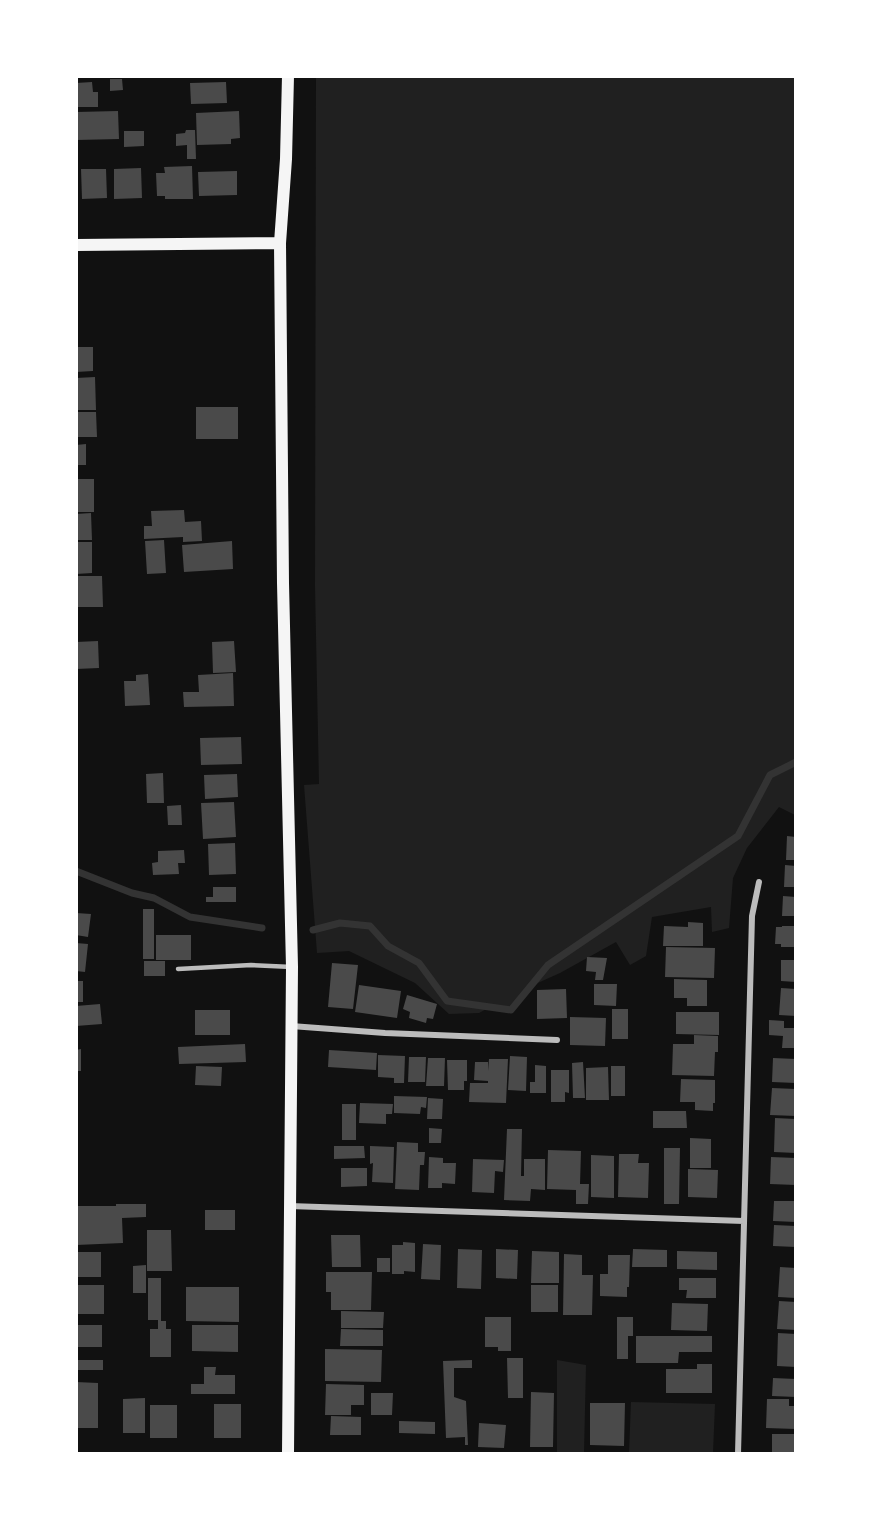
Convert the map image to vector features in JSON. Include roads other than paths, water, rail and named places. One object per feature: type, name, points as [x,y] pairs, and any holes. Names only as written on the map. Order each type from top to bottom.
[{"type":"main road","points":[[288,76],[286,159],[280,243],[284,595],[292,968],[288,1454]]},
{"type":"main road","points":[[76,245],[280,243]]},
{"type":"street","points":[[738,1454],[752,916],[759,882]]},
{"type":"street","points":[[291,1026],[385,1033],[557,1040]]},
{"type":"street","points":[[289,1206],[744,1221]]},
{"type":"lane","points":[[178,969],[251,965],[292,968]]},
{"type":"waterway","points":[[313,930],[340,923],[370,926],[388,946],[419,963],[447,1001],[511,1010],[548,965],[738,836],[770,775],[796,762]]},
{"type":"waterway","points":[[76,871],[132,893],[154,898],[190,917],[262,928]]}]
